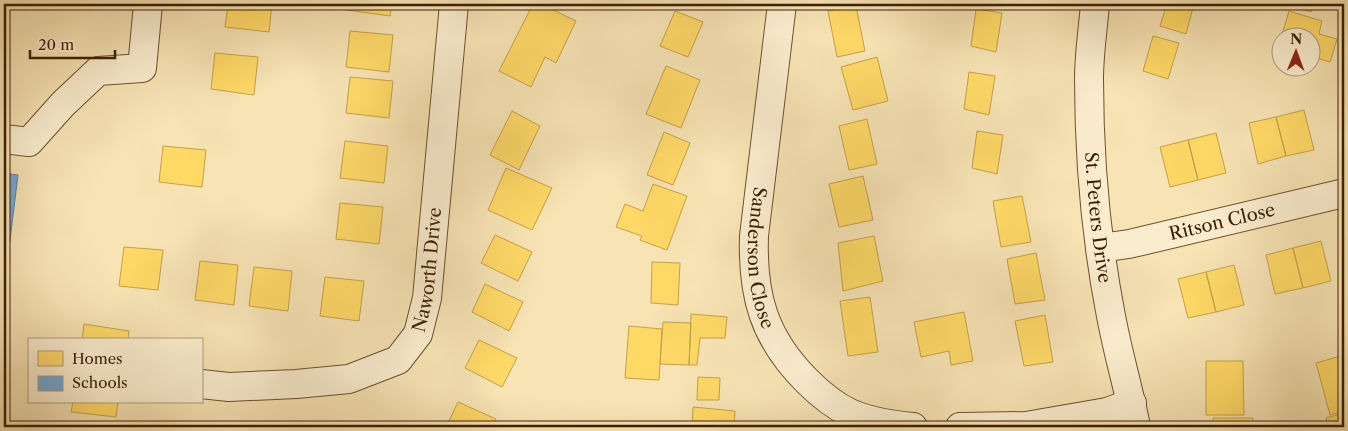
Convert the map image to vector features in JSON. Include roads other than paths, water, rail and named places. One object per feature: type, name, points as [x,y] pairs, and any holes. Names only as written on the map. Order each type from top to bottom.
[{"type":"street","points":[[4,139],[29,142],[63,104],[98,71],[142,68],[148,4]]},
{"type":"street","name":"Naworth Drive","points":[[202,384],[229,387],[349,379],[398,360],[418,334],[427,298],[454,4]]},
{"type":"street","name":"Sanderson Close","points":[[782,4],[754,236],[753,266],[760,308],[776,344],[790,364],[817,391],[849,413],[879,423],[913,427]]},
{"type":"street","name":"St. Peters Drive","points":[[1095,4],[1089,77],[1100,248],[1111,318],[1134,415]]},
{"type":"street","name":"Ritson Close","points":[[1100,248],[1129,244],[1344,193]]},
{"type":"street","points":[[960,427],[1026,426],[1107,412],[1134,415]]}]
